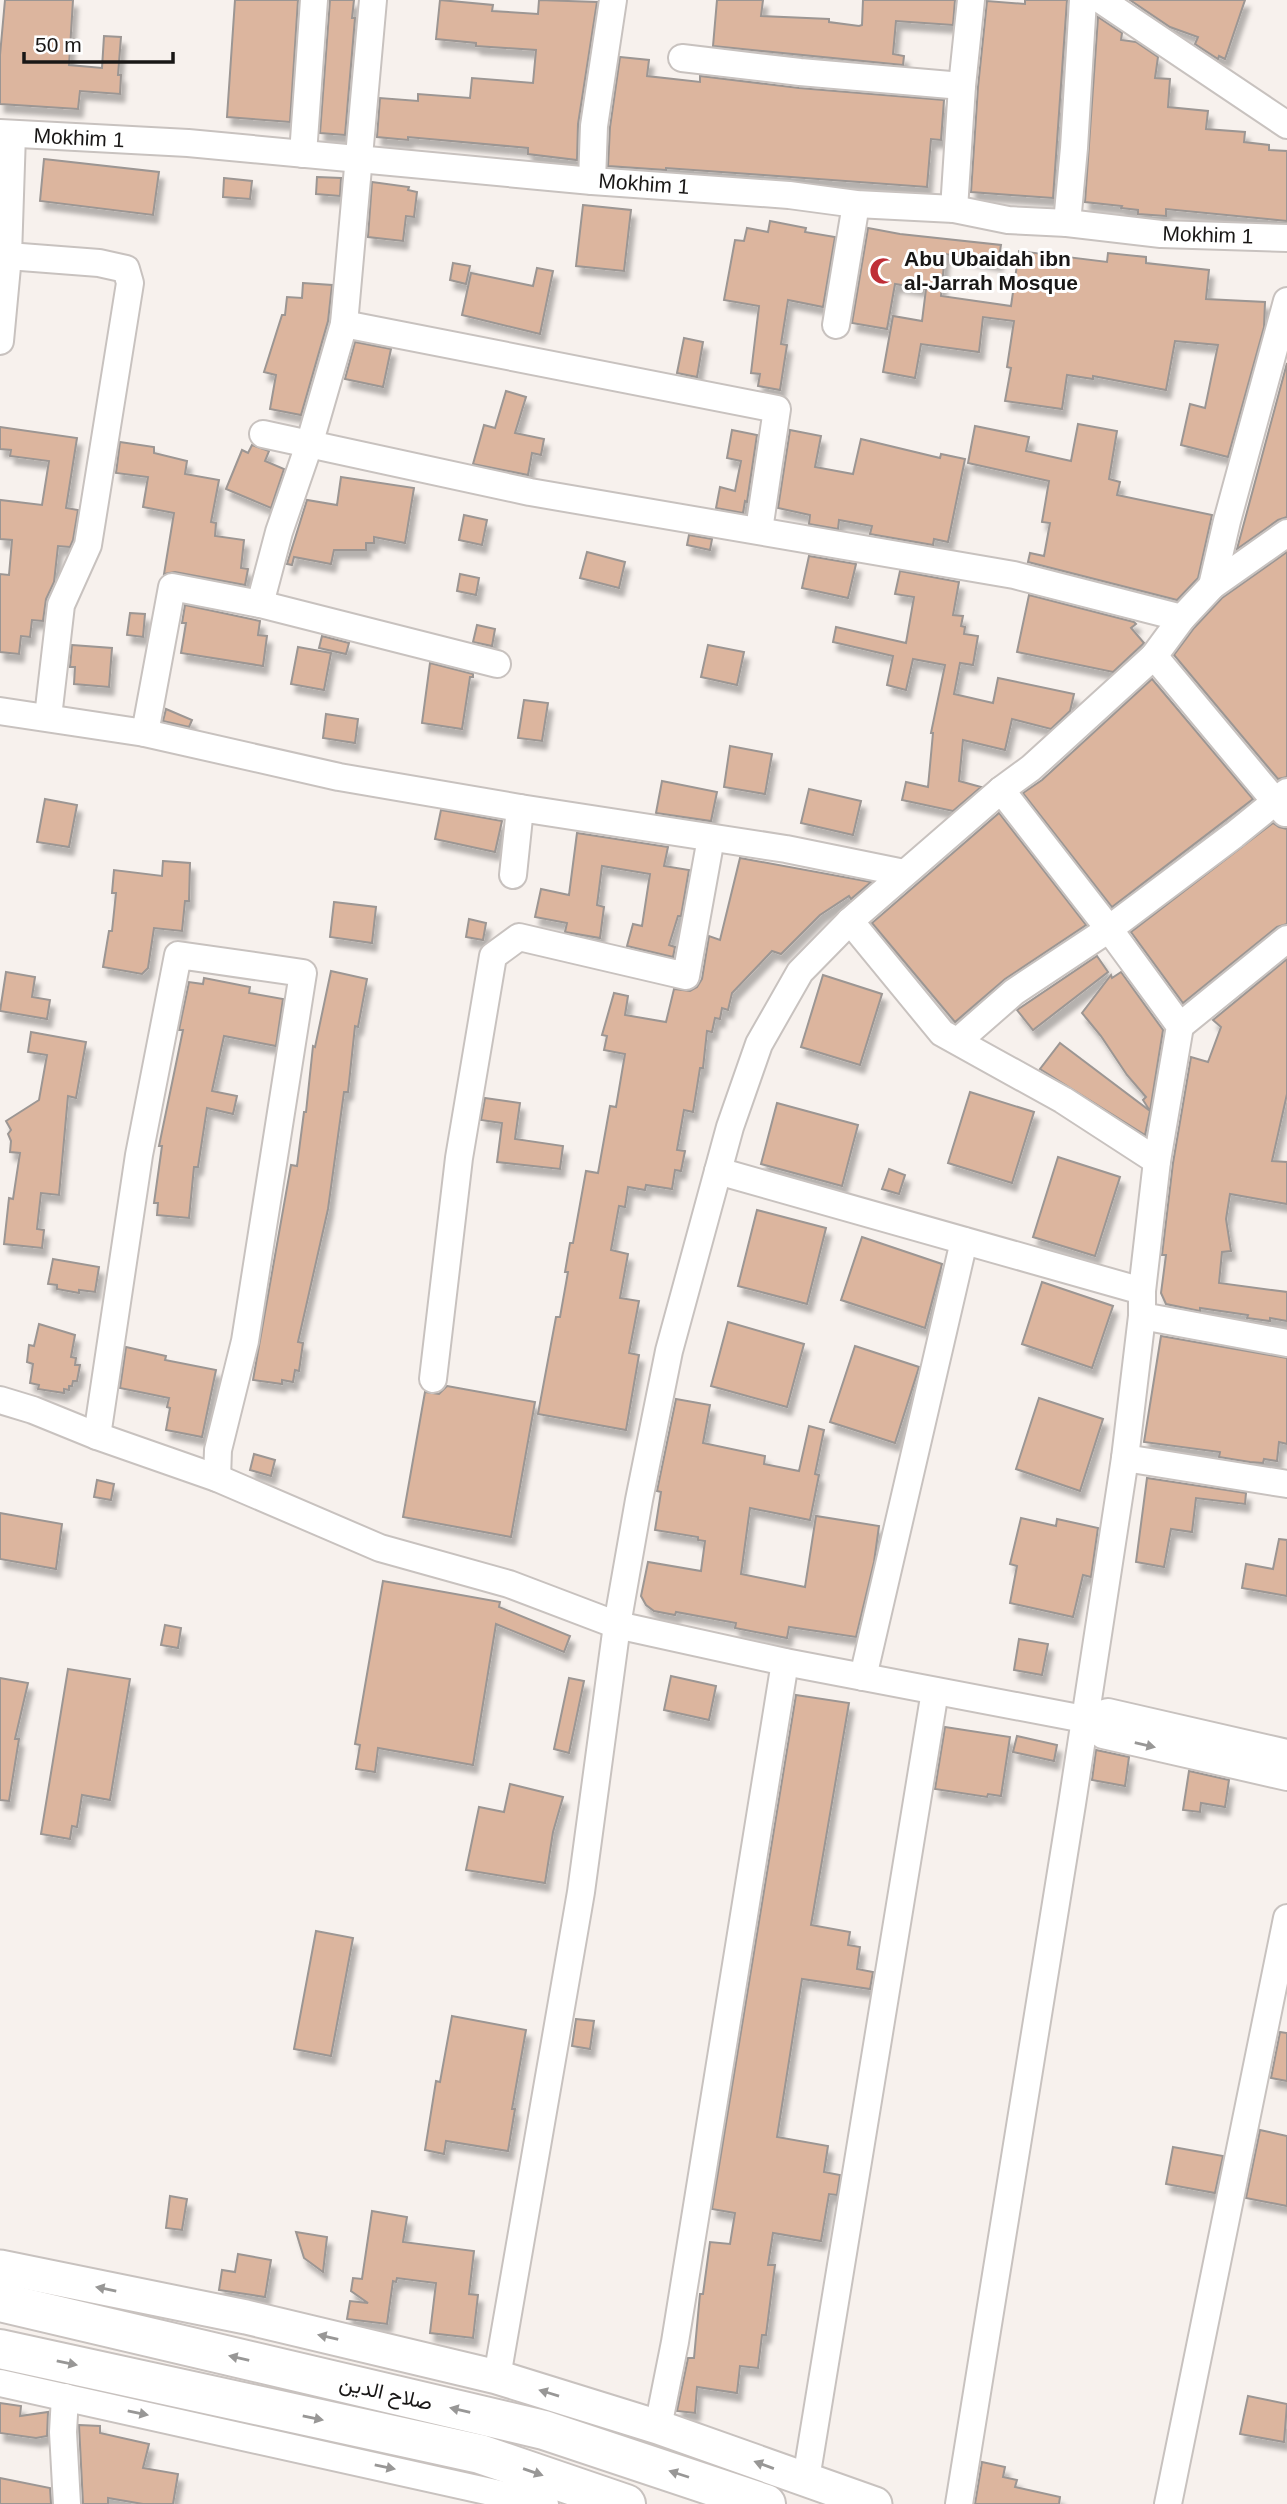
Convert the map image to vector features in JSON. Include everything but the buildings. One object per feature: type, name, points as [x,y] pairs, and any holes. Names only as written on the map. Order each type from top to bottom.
[{"type":"highway","name":"صلاح الدين","points":[[0,2302],[544,2430],[766,2504]]},
{"type":"highway","name":"صلاح الدين","points":[[0,2349],[480,2454],[626,2504]]},
{"type":"main road","points":[[0,2267],[246,2317],[497,2377],[658,2427],[875,2504]]},
{"type":"street","points":[[303,155],[314,0]]},
{"type":"street","points":[[260,604],[279,532],[309,444],[344,324],[373,0]]},
{"type":"street","points":[[592,181],[594,126],[612,0]]},
{"type":"street","points":[[954,209],[971,0]]},
{"type":"street","points":[[1067,223],[1083,0]]},
{"type":"street","points":[[1101,0],[1287,125]]},
{"type":"street","points":[[682,58],[800,72],[962,86]]},
{"type":"street","points":[[0,341],[8,256],[6,133]]},
{"type":"street","name":"Mokhim 1","points":[[6,133],[188,144],[592,181],[778,194],[856,204],[954,209],[1008,220],[1067,223],[1161,234],[1287,238]]},
{"type":"street","points":[[836,325],[856,204]]},
{"type":"street","points":[[8,256],[99,263],[126,269],[130,283],[88,545],[61,606],[48,718]]},
{"type":"street","points":[[1212,586],[1287,301]]},
{"type":"street","points":[[344,324],[777,409],[759,530]]},
{"type":"street","points":[[263,434],[530,492],[1014,575],[1182,618]]},
{"type":"street","points":[[497,2377],[581,1892],[617,1625],[669,1352],[730,1127],[759,1044],[800,972],[850,921],[1001,790],[1031,768],[1154,656],[1182,618],[1212,586],[1287,533]]},
{"type":"street","points":[[145,733],[172,587],[260,604],[497,664]]},
{"type":"street","points":[[958,1041],[1014,992],[1109,929],[1234,835],[1283,802],[1154,656]]},
{"type":"street","points":[[0,712],[145,733],[339,777],[786,849],[904,873]]},
{"type":"street","points":[[1001,790],[1180,1026]]},
{"type":"street","points":[[513,875],[520,808]]},
{"type":"street","points":[[433,1379],[459,1158],[493,956],[519,937],[686,976],[711,838]]},
{"type":"street","points":[[850,921],[942,1033],[1063,1100],[1157,1161]]},
{"type":"street","points":[[959,2504],[1125,1458],[1157,1161],[1180,1026],[1287,939]]},
{"type":"street","points":[[97,1436],[139,1155],[178,955],[303,973],[245,1341],[218,1450],[216,1478]]},
{"type":"street","points":[[718,1171],[964,1241],[1142,1304],[1287,1343]]},
{"type":"street","points":[[863,1677],[964,1241]]},
{"type":"street","points":[[0,1400],[216,1478],[380,1548],[509,1584],[617,1625],[785,1662],[1084,1719],[1108,1712],[1287,1753]]},
{"type":"street","points":[[1125,1458],[1287,1484]]},
{"type":"street","points":[[658,2427],[675,2342],[785,1662]]},
{"type":"street","points":[[806,2480],[935,1691]]},
{"type":"street","points":[[1084,1719],[1103,1735],[1287,1777]]},
{"type":"street","points":[[1168,2504],[1287,1917]]},
{"type":"street","points":[[0,2382],[545,2504]]},
{"type":"street","points":[[65,2397],[63,2432],[67,2504]]},
{"type":"place","name":"Abu Ubaidah ibn al-Jarrah Mosque","points":[[883,271]]}]
